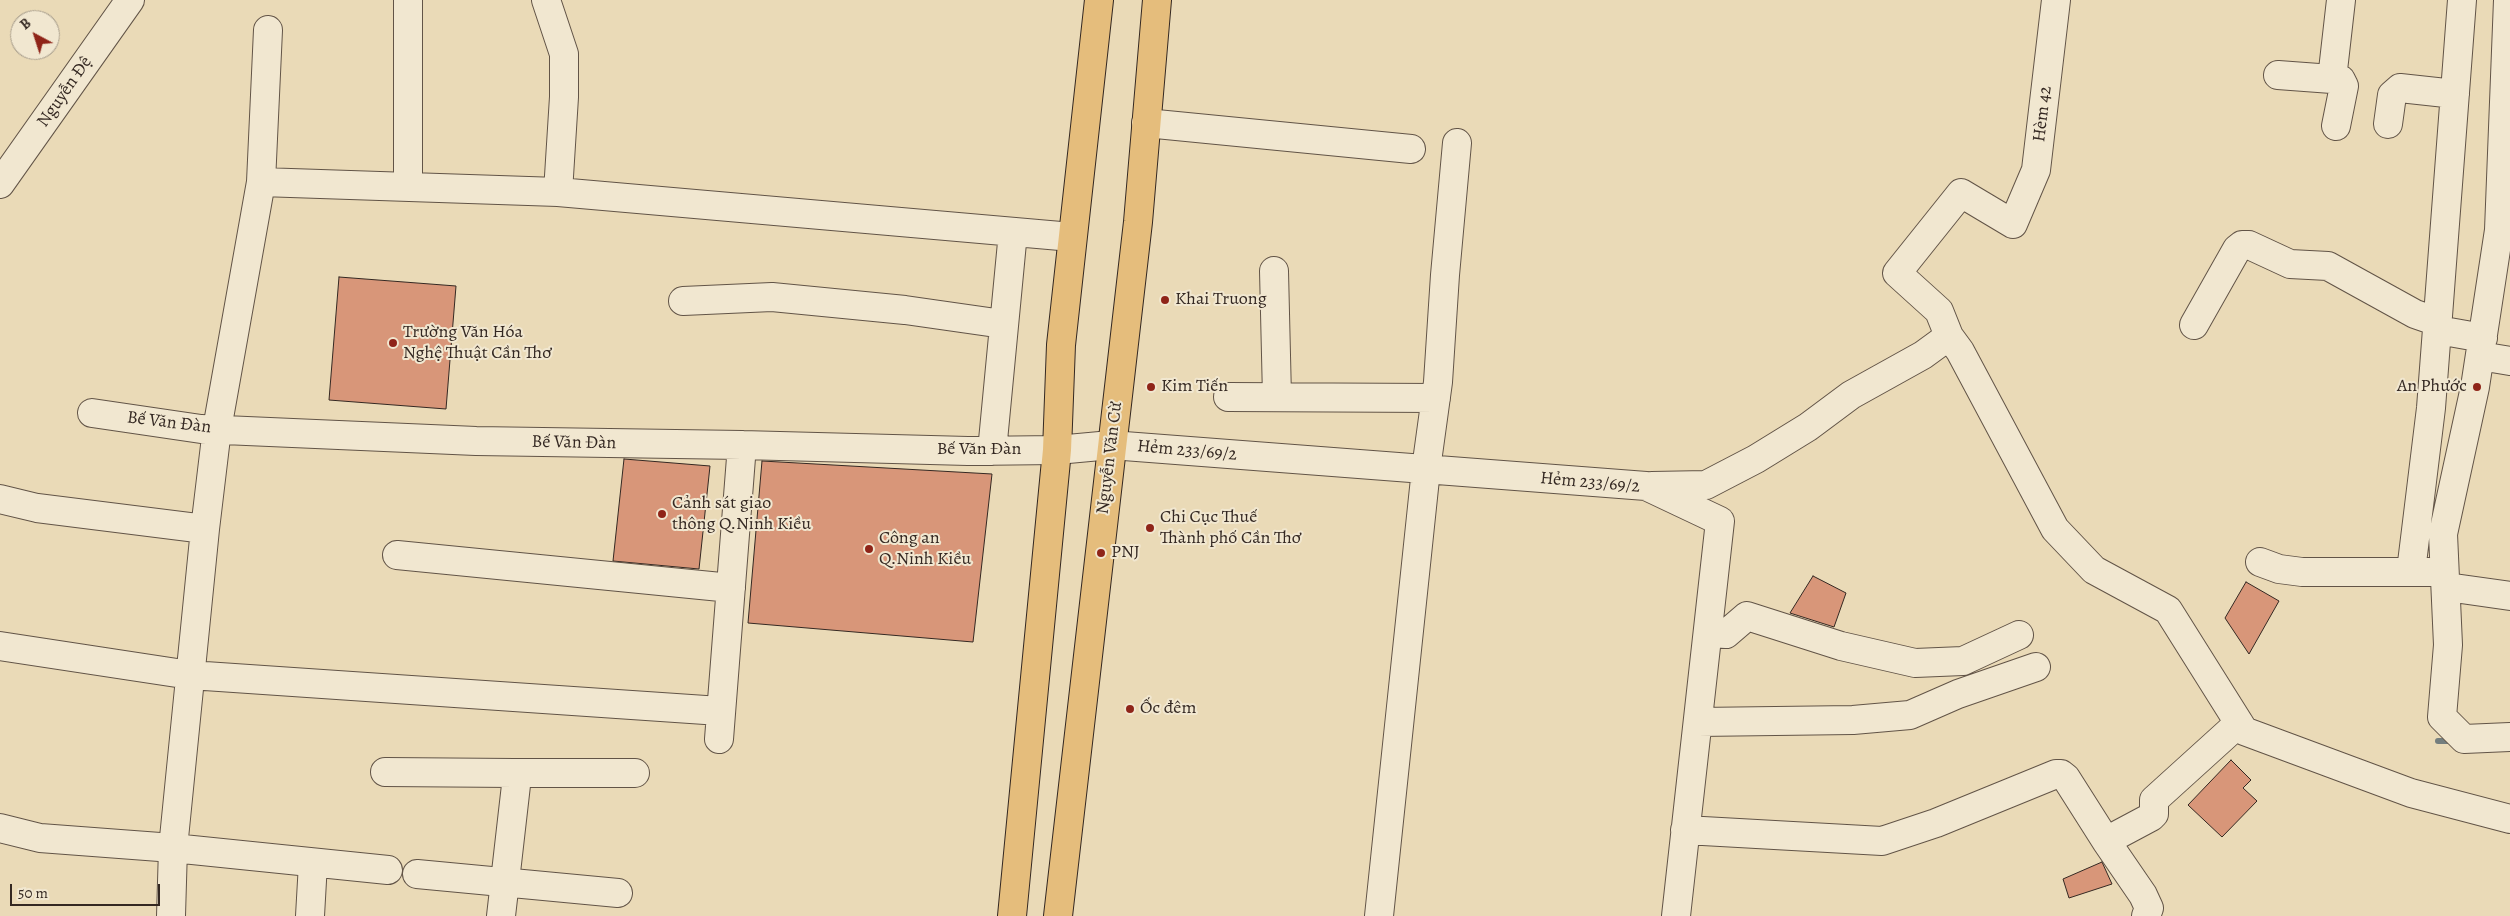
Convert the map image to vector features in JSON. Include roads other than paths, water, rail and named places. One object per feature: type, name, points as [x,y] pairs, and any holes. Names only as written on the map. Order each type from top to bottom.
[{"type":"main road","points":[[1012,916],[1057,450],[1061,345],[1099,0]]},
{"type":"main road","name":"Nguyễn Văn Cừ","points":[[1058,916],[1138,222],[1157,0]]},
{"type":"street","name":"Nguyễn Đệ","points":[[0,184],[130,0]]},
{"type":"street","points":[[408,0],[408,187]]},
{"type":"street","points":[[546,0],[564,54],[564,98],[558,192]]},
{"type":"street","name":"Hèm 42","points":[[1949,336],[1939,311],[1897,273],[1962,193],[2013,224],[2036,170],[2056,0]]},
{"type":"street","points":[[2332,79],[2341,0]]},
{"type":"street","points":[[2411,571],[2431,408],[2462,0]]},
{"type":"street","points":[[2508,0],[2504,229],[2444,534],[2448,645],[2442,717],[2464,739],[2510,737]]},
{"type":"street","points":[[171,916],[173,848],[204,529],[217,429],[261,182],[268,30]]},
{"type":"street","points":[[2278,74],[2341,80],[2344,86],[2336,126]]},
{"type":"street","points":[[2388,124],[2392,95],[2400,88],[2455,94]]},
{"type":"street","points":[[1146,124],[1411,149]]},
{"type":"street","points":[[1379,916],[1426,469],[1436,398],[1457,143]]},
{"type":"street","points":[[261,182],[558,192],[1072,237]]},
{"type":"street","points":[[992,451],[1013,232]]},
{"type":"street","points":[[2194,325],[2237,249],[2242,245],[2249,245],[2290,264],[2328,266],[2415,314],[2510,361]]},
{"type":"street","points":[[1274,272],[1277,397]]},
{"type":"street","points":[[683,301],[772,297],[904,310],[1003,324]]},
{"type":"street","points":[[1646,486],[1706,485],[1778,446],[1808,427],[1851,395],[1923,355],[1949,336],[1960,352],[2055,529],[2094,570],[2168,610],[2244,731],[2411,793],[2510,819]]},
{"type":"street","points":[[1228,397],[1436,398]]},
{"type":"street","name":"Bế Văn Đàn","points":[[92,413],[201,429],[476,442],[742,445],[992,451],[1057,450]]},
{"type":"street","points":[[719,739],[742,445]]},
{"type":"street","name":"Hẻm 233/69/2","points":[[1057,450],[1111,445],[1646,486],[1720,521],[1676,916]]},
{"type":"street","points":[[0,499],[37,508],[204,529]]},
{"type":"street","points":[[397,555],[731,588]]},
{"type":"street","points":[[2260,562],[2279,570],[2302,572],[2411,571],[2510,596]]},
{"type":"street","points":[[1708,633],[1726,634],[1747,616],[1841,646],[1916,663],[1963,661],[2019,635]]},
{"type":"street","points":[[0,646],[190,675],[720,711]]},
{"type":"street","points":[[1698,722],[1853,720],[1910,715],[1958,694],[2036,667]]},
{"type":"street","points":[[2106,840],[2151,817],[2154,800],[2239,723]]},
{"type":"street","points":[[385,772],[635,773]]},
{"type":"street","points":[[501,916],[516,786],[514,773]]},
{"type":"street","points":[[1685,830],[1882,841],[1964,812],[2056,774],[2061,774],[2066,778],[2144,894],[2149,908],[2146,916]]},
{"type":"street","points":[[0,828],[40,838],[173,848],[388,870]]},
{"type":"street","points":[[310,916],[313,862]]},
{"type":"street","points":[[417,874],[618,893]]},
{"type":"waterway","points":[[2438,741],[2455,741]]},
{"type":"place","name":"Khai Truong","points":[[1165,300]]},
{"type":"place","name":"Trường Văn Hóa Nghệ Thuật Cần Thơ","points":[[393,343]]},
{"type":"place","name":"Kim Tiến","points":[[1151,387]]},
{"type":"place","name":"An Phước","points":[[2477,387]]},
{"type":"place","name":"Cảnh sát giao thông Q.Ninh Kiều","points":[[662,514]]},
{"type":"place","name":"Chi Cục Thuế Thành phố Cần Thơ","points":[[1150,528]]},
{"type":"place","name":"Công an Q.Ninh Kiều","points":[[869,549]]},
{"type":"place","name":"PNJ","points":[[1101,553]]},
{"type":"place","name":"Ốc đêm","points":[[1130,709]]}]
